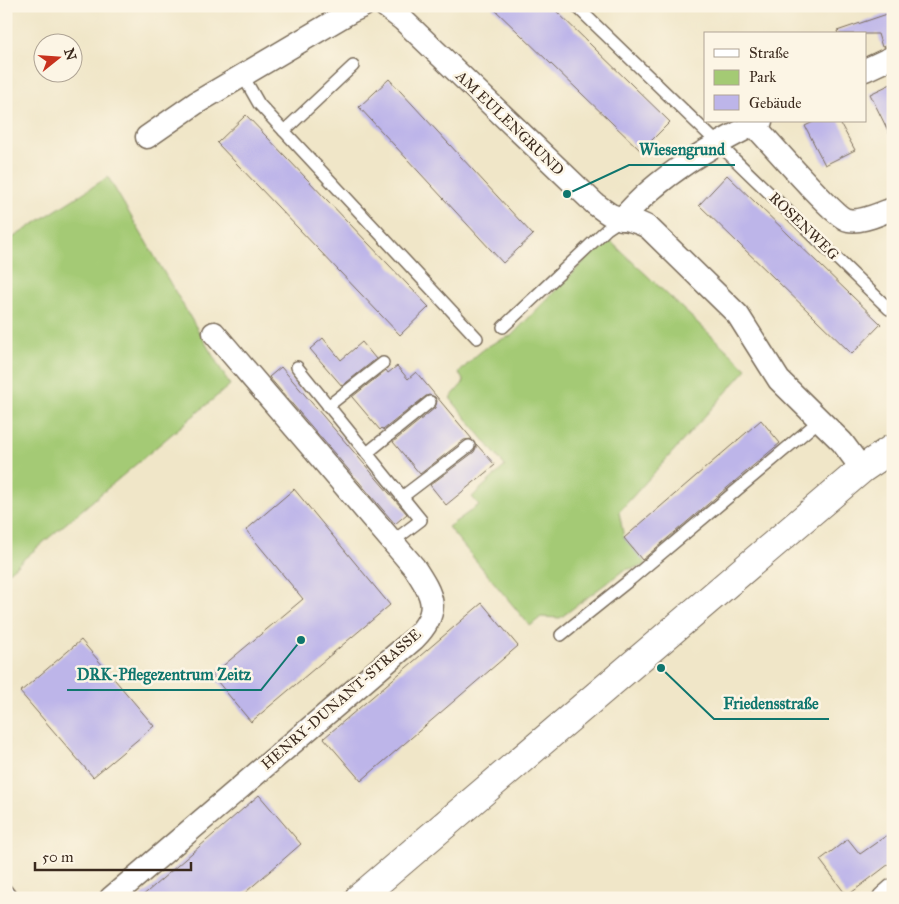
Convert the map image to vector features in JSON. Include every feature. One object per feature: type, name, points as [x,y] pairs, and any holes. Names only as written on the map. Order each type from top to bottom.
[{"type":"street","points":[[147,137],[196,103],[363,6]]},
{"type":"street","name":"AM EULENGRUND","points":[[385,6],[403,20],[595,204],[610,214],[634,220],[649,228],[738,315],[779,380],[842,442],[862,469]]},
{"type":"street","points":[[866,70],[893,57]]},
{"type":"street","points":[[622,218],[638,200],[666,177],[719,144],[758,123],[818,194],[843,218],[853,220],[893,209]]},
{"type":"street","name":"HENRY-DUNANT-STRASSE","points":[[111,898],[422,631],[430,618],[432,605],[429,591],[414,567],[214,333]]},
{"type":"street","points":[[359,898],[862,469],[893,448]]},
{"type":"street","points":[[884,898],[893,890]]},
{"type":"lane","points":[[576,6],[719,144]]},
{"type":"lane","points":[[284,131],[353,66]]},
{"type":"lane","points":[[243,76],[259,104],[477,338]]},
{"type":"lane","name":"ROSENWEG","points":[[719,144],[889,309]]},
{"type":"lane","points":[[504,327],[607,229],[622,218]]},
{"type":"lane","points":[[328,406],[383,363]]},
{"type":"lane","points":[[297,367],[420,520],[392,542]]},
{"type":"lane","points":[[366,453],[430,402]]},
{"type":"lane","points":[[561,635],[639,573],[820,420]]},
{"type":"lane","points":[[402,497],[469,446]]},
{"type":"lane","points":[[6,890],[12,898]]},
{"type":"green space","points":[[108,177],[230,385],[6,574],[6,242]]},
{"type":"green space","points":[[607,238],[747,369],[619,512],[624,538],[647,565],[624,570],[560,618],[541,617],[530,626],[448,527],[479,505],[472,497],[505,466],[450,398],[464,382],[459,373],[471,360],[488,346],[511,336]]},
{"type":"building","points":[[491,6],[551,6],[670,122],[641,151]]},
{"type":"building","points":[[893,12],[893,44],[882,47],[878,34],[837,31]]},
{"type":"building","points":[[389,79],[533,235],[503,263],[359,107]]},
{"type":"building","points":[[893,83],[893,141],[870,94]]},
{"type":"building","points":[[246,115],[429,307],[400,335],[217,143]]},
{"type":"building","points":[[813,122],[840,122],[855,150],[825,165],[805,126]]},
{"type":"building","points":[[727,175],[881,324],[852,354],[699,205]]},
{"type":"building","points":[[323,338],[341,360],[362,342],[376,359],[342,386],[310,349]]},
{"type":"building","points":[[397,366],[408,379],[416,372],[472,439],[464,440],[420,474],[393,442],[435,408],[437,401],[435,397],[426,396],[383,430],[382,428],[380,430],[352,397],[386,370],[388,373]]},
{"type":"building","points":[[281,367],[407,514],[395,524],[269,377]]},
{"type":"building","points":[[761,420],[780,443],[642,560],[624,538]]},
{"type":"building","points":[[476,444],[495,465],[446,505],[430,485],[474,452]]},
{"type":"building","points":[[294,489],[390,605],[251,722],[212,675],[303,599],[246,530]]},
{"type":"building","points":[[482,603],[518,646],[361,781],[324,738]]},
{"type":"building","points":[[81,640],[154,726],[93,777],[20,692]]},
{"type":"building","points":[[259,795],[301,844],[239,898],[140,898]]},
{"type":"building","points":[[893,831],[893,861],[847,896],[820,860],[848,839],[860,854]]},
{"type":"place","name":"Wiesengrund","points":[[567,194]]},
{"type":"place","name":"DRK-Pflegezentrum Zeitz","points":[[301,640]]},
{"type":"place","name":"Friedensstraße","points":[[661,668]]}]
